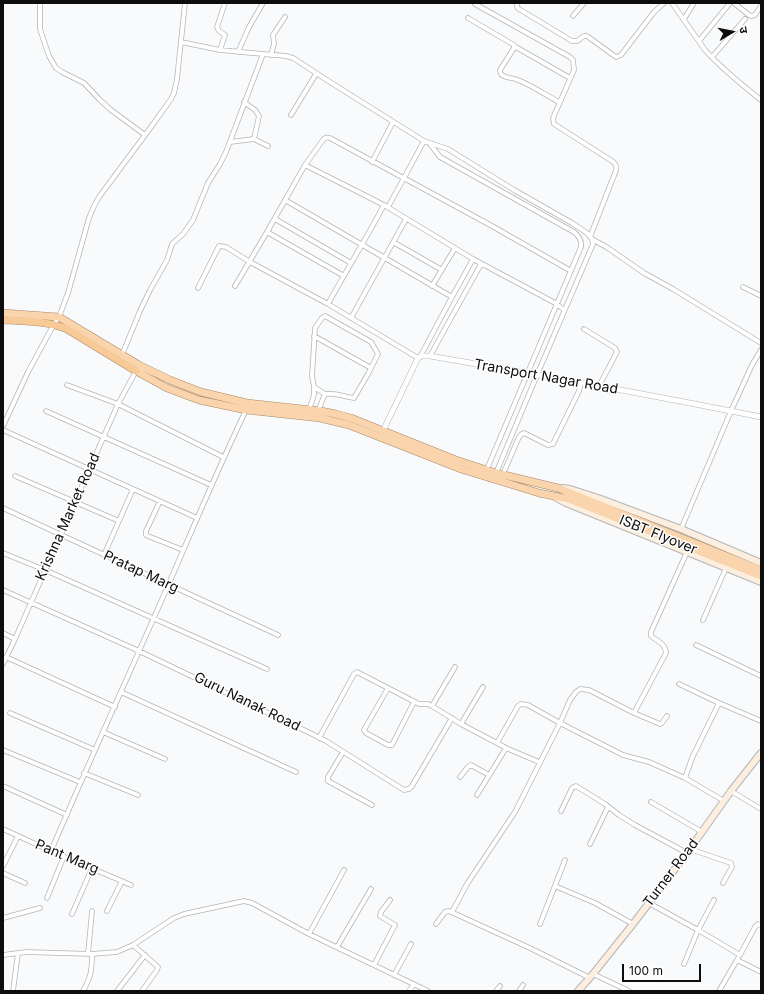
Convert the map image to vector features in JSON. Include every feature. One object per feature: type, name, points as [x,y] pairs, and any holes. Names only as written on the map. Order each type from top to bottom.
[{"type":"highway","points":[[3,313],[59,317],[139,365],[170,380],[201,392],[247,403],[336,414],[351,418],[381,434]]},
{"type":"highway","points":[[3,320],[54,324],[67,330],[136,372],[167,388],[199,400],[246,410],[320,418],[381,434]]},
{"type":"highway","name":"ISBT Flyover","points":[[381,434],[456,460],[558,488],[570,496],[761,576]]},
{"type":"highway","name":"ISBT Flyover","points":[[381,434],[457,468],[553,496],[570,496],[761,570]]},
{"type":"main road","points":[[558,488],[570,489],[601,499],[681,529],[761,563]]},
{"type":"main road","points":[[553,496],[566,503],[761,582]]},
{"type":"main road","name":"Turner Road","points":[[578,991],[633,924],[689,851],[730,791],[761,753]]},
{"type":"street","points":[[40,3],[40,29],[49,56],[56,68],[84,83],[99,100],[145,135]]},
{"type":"street","points":[[3,426],[28,372],[59,317],[68,293],[89,218],[94,206],[174,93],[185,3]]},
{"type":"street","points":[[220,50],[225,35],[219,31],[218,27],[225,3]]},
{"type":"street","points":[[238,52],[262,3]]},
{"type":"street","points":[[517,3],[517,7],[519,9],[572,41],[577,41],[584,36],[587,36],[616,57],[621,55],[654,12],[664,3]]},
{"type":"street","points":[[573,16],[584,3]]},
{"type":"street","points":[[672,3],[712,57],[726,71],[761,100]]},
{"type":"street","points":[[684,19],[694,3]]},
{"type":"street","points":[[699,41],[730,3]]},
{"type":"street","points":[[734,3],[749,16],[755,15],[761,6]]},
{"type":"street","points":[[475,4],[573,60],[574,70],[553,118],[554,124],[612,161],[617,166],[591,238],[592,244],[514,429],[500,473]]},
{"type":"street","points":[[271,55],[274,44],[273,35],[285,17]]},
{"type":"street","points":[[468,18],[570,78]]},
{"type":"street","points":[[712,57],[745,19]]},
{"type":"street","points":[[180,42],[220,50],[290,57],[424,141],[448,149],[572,223],[587,233],[591,238],[644,273],[674,289],[761,343]]},
{"type":"street","points":[[514,46],[500,70],[500,73],[508,78],[518,80],[559,102]]},
{"type":"street","points":[[122,355],[140,311],[167,260],[172,244],[183,234],[193,220],[208,183],[220,164],[230,142],[263,54]]},
{"type":"street","points":[[291,115],[316,74]]},
{"type":"street","points":[[244,102],[255,110],[259,116],[254,139]]},
{"type":"street","points":[[372,162],[393,122]]},
{"type":"street","points":[[235,286],[305,165],[323,140],[327,137],[492,226],[571,271]]},
{"type":"street","points":[[230,142],[254,139],[268,146]]},
{"type":"street","points":[[328,304],[351,263],[404,178],[424,141]]},
{"type":"street","points":[[430,144],[440,157],[574,232],[580,237],[581,241],[581,247],[487,469]]},
{"type":"street","points":[[305,165],[386,206],[481,264],[557,304],[564,310]]},
{"type":"street","points":[[506,193],[509,186]]},
{"type":"street","points":[[285,200],[452,297]]},
{"type":"street","points":[[275,218],[351,263]]},
{"type":"street","points":[[351,318],[406,219]]},
{"type":"street","points":[[267,232],[344,276]]},
{"type":"street","points":[[581,241],[591,238]]},
{"type":"street","points":[[393,242],[442,270]]},
{"type":"street","points":[[198,288],[220,246],[222,245],[419,357]]},
{"type":"street","points":[[432,286],[455,248]]},
{"type":"street","points":[[381,434],[419,357],[473,259]]},
{"type":"street","points":[[430,356],[481,264]]},
{"type":"street","points":[[742,287],[761,296]]},
{"type":"street","points":[[309,410],[314,395],[312,376],[315,328],[322,318],[325,316],[371,342],[378,354],[354,398],[346,397],[338,393],[325,394],[314,387]]},
{"type":"street","points":[[584,329],[616,350],[616,354],[599,386]]},
{"type":"street","points":[[314,336],[371,368]]},
{"type":"street","points":[[681,529],[731,411],[752,365],[761,350]]},
{"type":"street","name":"Transport Nagar Road","points":[[419,357],[430,356],[528,373],[761,417]]},
{"type":"street","name":"Krishna Market Road","points":[[3,664],[118,404],[136,372]]},
{"type":"street","points":[[514,429],[522,434],[524,433],[548,444],[553,444],[579,391],[581,383]]},
{"type":"street","points":[[67,385],[118,404],[224,456]]},
{"type":"street","points":[[318,411],[325,394]]},
{"type":"street","points":[[51,851],[80,782],[169,585],[211,485],[246,410]]},
{"type":"street","points":[[46,411],[211,485]]},
{"type":"street","points":[[3,430],[197,518]]},
{"type":"street","points":[[500,473],[522,434]]},
{"type":"street","points":[[15,476],[119,521]]},
{"type":"street","points":[[104,555],[133,489]]},
{"type":"street","points":[[160,501],[146,531],[146,535],[183,550]]},
{"type":"street","name":"Pratap Marg","points":[[3,508],[278,635]]},
{"type":"street","points":[[634,713],[666,652],[664,645],[651,636],[651,632],[687,552]]},
{"type":"street","points":[[3,553],[45,570],[267,669]]},
{"type":"street","points":[[703,620],[726,568]]},
{"type":"street","name":"Guru Nanak Road","points":[[3,590],[140,651],[319,738],[404,790],[407,790],[412,786],[452,718]]},
{"type":"street","points":[[3,633],[15,638]]},
{"type":"street","points":[[696,645],[761,676]]},
{"type":"street","points":[[6,658],[115,706]]},
{"type":"street","points":[[432,706],[455,667]]},
{"type":"street","points":[[319,738],[355,672],[414,702],[421,705],[428,704],[496,743],[539,762]]},
{"type":"street","points":[[679,684],[761,721]]},
{"type":"street","points":[[461,724],[483,687]]},
{"type":"street","points":[[388,688],[364,730],[366,733],[382,742],[390,746],[394,744],[414,702]]},
{"type":"street","points":[[452,912],[467,884],[514,812],[560,723],[572,696],[576,692],[580,689],[589,690],[634,713],[660,724],[667,716]]},
{"type":"street","points":[[121,692],[296,772]]},
{"type":"street","points":[[685,778],[692,758],[719,703]]},
{"type":"street","points":[[496,743],[518,706],[521,704],[528,705],[626,757],[649,762],[685,778],[724,801]]},
{"type":"street","points":[[10,713],[95,750]]},
{"type":"street","points":[[103,732],[165,759]]},
{"type":"street","points":[[477,795],[506,748]]},
{"type":"street","points":[[3,750],[80,782]]},
{"type":"street","points":[[343,752],[328,777],[328,781],[372,805]]},
{"type":"street","points":[[460,778],[468,767],[471,766],[489,775]]},
{"type":"street","points":[[84,773],[138,795]]},
{"type":"street","points":[[3,786],[67,814]]},
{"type":"street","points":[[561,811],[572,788],[576,786],[635,825],[689,851],[731,863],[732,867],[723,883]]},
{"type":"street","points":[[730,791],[761,809]]},
{"type":"street","points":[[651,802],[702,832]]},
{"type":"street","points":[[590,844],[608,807]]},
{"type":"street","name":"Pant Marg","points":[[3,829],[131,885]]},
{"type":"street","points":[[3,866],[18,836]]},
{"type":"street","points":[[47,898],[64,856]]},
{"type":"street","points":[[540,924],[565,860]]},
{"type":"street","points":[[72,914],[92,868]]},
{"type":"street","points":[[309,934],[344,870]]},
{"type":"street","points":[[3,873],[25,883]]},
{"type":"street","points":[[107,911],[122,881]]},
{"type":"street","points":[[554,886],[595,903],[633,924]]},
{"type":"street","points":[[337,947],[371,889]]},
{"type":"street","points":[[374,965],[395,925],[380,916],[381,912],[390,900]]},
{"type":"street","points":[[684,964],[698,930],[714,900]]},
{"type":"street","points":[[3,955],[26,952],[90,954],[117,952],[133,945],[174,918],[184,914],[240,901],[252,903],[309,934],[428,991]]},
{"type":"street","points":[[649,903],[740,955]]},
{"type":"street","points":[[3,918],[40,908]]},
{"type":"street","points":[[83,991],[91,974],[90,954],[92,911]]},
{"type":"street","points":[[436,924],[445,912],[452,912],[591,976],[629,991]]},
{"type":"street","points":[[719,991],[755,927],[758,924],[761,925]]},
{"type":"street","points":[[394,975],[412,944]]},
{"type":"street","points":[[133,945],[158,967],[158,970],[142,991]]},
{"type":"street","points":[[13,991],[18,953]]},
{"type":"street","points":[[117,991],[145,955]]},
{"type":"street","points":[[737,960],[761,972]]},
{"type":"street","points":[[409,991],[414,984]]},
{"type":"street","points":[[519,991],[523,985]]},
{"type":"street","points":[[496,991],[500,986]]}]
